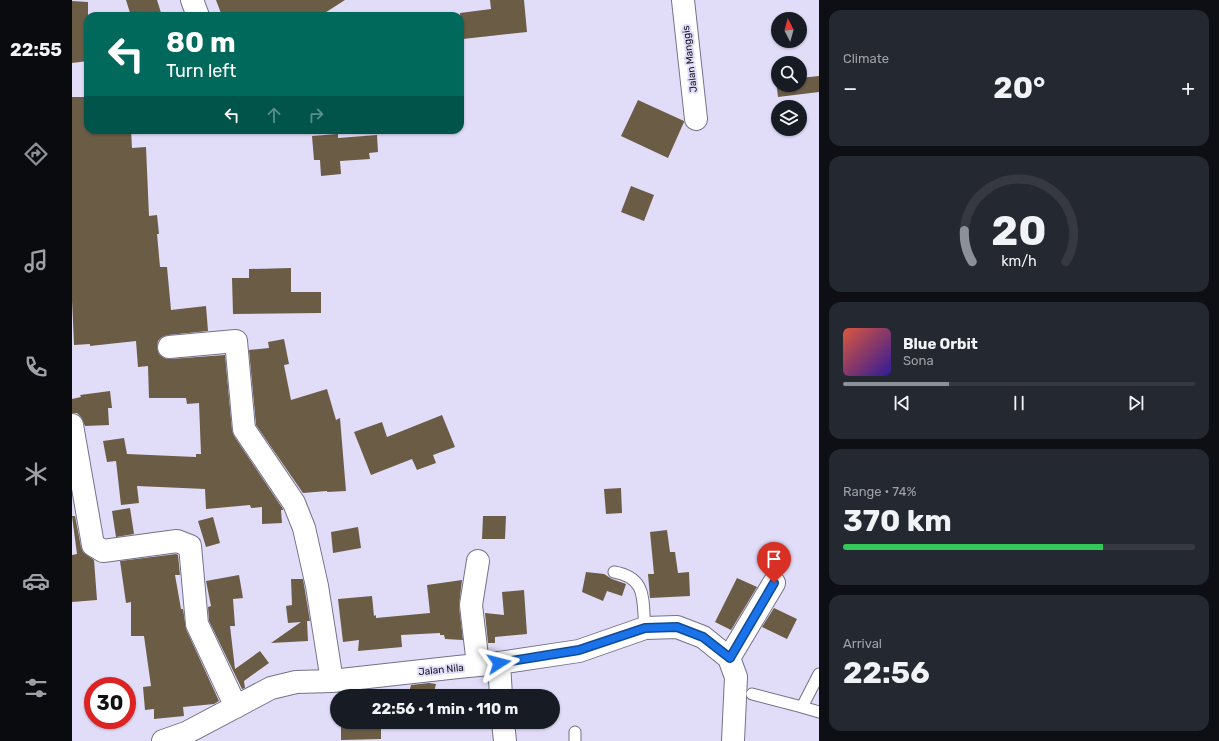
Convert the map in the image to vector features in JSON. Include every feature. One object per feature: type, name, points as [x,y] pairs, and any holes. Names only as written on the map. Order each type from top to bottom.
[{"type":"street","points":[[192,0],[196,12]]},
{"type":"street","name":"Jalan Manggis","points":[[683,0],[696,119]]},
{"type":"street","points":[[169,347],[236,341],[244,429],[294,503],[304,528],[317,586],[332,681]]},
{"type":"street","points":[[72,425],[93,545],[103,551],[177,541],[190,546],[197,624],[236,707]]},
{"type":"street","points":[[478,561],[471,605],[488,664],[498,689]]},
{"type":"street","points":[[733,741],[736,678],[730,658],[774,583]]},
{"type":"street","name":"Jalan Nila","points":[[163,741],[186,733],[271,688],[296,682],[332,681],[488,664],[579,650],[645,628],[677,627],[703,637],[730,658]]},
{"type":"street","points":[[504,729],[505,741]]},
{"type":"lane","points":[[614,572],[624,574],[636,581],[642,591],[645,628]]},
{"type":"lane","points":[[802,707],[819,674]]},
{"type":"lane","points":[[752,694],[819,712]]},
{"type":"building","points":[[126,0],[157,0],[161,12],[130,12]]},
{"type":"building","points":[[216,0],[345,0],[326,12],[220,12]]},
{"type":"building","points":[[490,0],[524,0],[527,32],[464,39],[464,12],[491,9]]},
{"type":"building","points":[[72,1],[88,2],[88,12],[84,12],[84,62],[72,63]]},
{"type":"building","points":[[819,76],[819,92],[778,97],[777,92],[807,92],[807,77]]},
{"type":"building","points":[[72,97],[84,97],[84,134],[131,134],[132,148],[146,147],[149,216],[157,215],[160,267],[167,267],[171,310],[206,306],[208,331],[168,335],[162,337],[158,341],[157,348],[159,354],[164,358],[170,359],[225,355],[232,430],[234,436],[283,509],[281,510],[282,523],[262,524],[262,507],[251,508],[250,505],[206,509],[205,489],[137,486],[139,503],[121,505],[116,461],[107,462],[103,441],[124,438],[127,454],[196,457],[196,454],[201,454],[199,403],[187,404],[186,398],[149,398],[148,366],[138,367],[136,341],[90,346],[90,344],[74,345],[72,300]]},
{"type":"building","points":[[638,100],[684,121],[668,158],[621,136]]},
{"type":"building","points":[[338,134],[338,138],[377,135],[378,152],[369,153],[370,159],[340,161],[341,174],[321,176],[320,160],[314,160],[312,136]]},
{"type":"building","points":[[631,186],[654,195],[644,221],[621,212]]},
{"type":"building","points":[[291,268],[291,292],[321,292],[321,313],[233,314],[232,278],[249,278],[249,269]]},
{"type":"building","points":[[284,339],[289,364],[284,365],[291,400],[327,389],[336,420],[340,418],[346,491],[303,493],[256,425],[249,350],[269,348],[268,342]]},
{"type":"building","points":[[110,391],[112,408],[108,408],[109,425],[85,426],[81,417],[77,413],[72,413],[72,399],[81,397],[80,395]]},
{"type":"building","points":[[442,415],[455,447],[433,455],[436,463],[417,470],[412,459],[371,475],[354,432],[382,422],[387,437]]},
{"type":"building","points":[[621,488],[622,513],[606,514],[604,489]]},
{"type":"building","points":[[130,508],[134,534],[116,537],[112,511]]},
{"type":"building","points":[[72,516],[75,516],[83,552],[94,560],[97,600],[72,602],[72,555],[77,554]]},
{"type":"building","points":[[483,516],[506,516],[505,539],[482,539]]},
{"type":"building","points":[[213,517],[220,543],[206,547],[198,521]]},
{"type":"building","points":[[358,527],[361,548],[333,553],[331,532]]},
{"type":"building","points":[[667,530],[670,552],[675,552],[678,573],[689,572],[690,596],[650,598],[648,574],[654,574],[650,532]]},
{"type":"building","points":[[176,554],[178,555],[180,575],[175,575],[186,629],[219,701],[214,704],[183,707],[184,716],[154,719],[154,709],[145,710],[143,687],[151,686],[144,636],[131,636],[131,602],[126,603],[120,561]]},
{"type":"building","points":[[586,572],[604,574],[612,579],[626,584],[622,596],[607,591],[603,601],[582,592]]},
{"type":"building","points":[[239,575],[243,598],[233,599],[235,626],[230,626],[235,669],[260,651],[269,663],[244,681],[245,688],[242,689],[209,621],[208,607],[211,606],[206,581]]},
{"type":"building","points":[[737,578],[757,587],[731,630],[715,622]]},
{"type":"building","points":[[291,579],[303,579],[310,621],[307,621],[308,641],[271,643],[301,622],[288,623],[286,606],[292,605]]},
{"type":"building","points":[[462,580],[459,606],[463,640],[445,639],[444,635],[440,635],[440,633],[401,635],[402,647],[358,651],[359,640],[343,642],[338,599],[372,596],[374,616],[376,615],[376,618],[430,613],[427,585]]},
{"type":"building","points":[[524,590],[527,634],[495,637],[495,643],[488,643],[485,613],[504,615],[502,592]]},
{"type":"building","points":[[774,608],[797,619],[787,639],[762,627]]},
{"type":"building","points":[[429,683],[436,684],[435,689],[410,689],[411,685]]},
{"type":"building","points":[[341,729],[381,729],[381,739],[341,740]]},
{"type":"route","points":[[499,663],[579,650],[645,628],[677,627],[703,637],[730,658],[774,583]]}]
